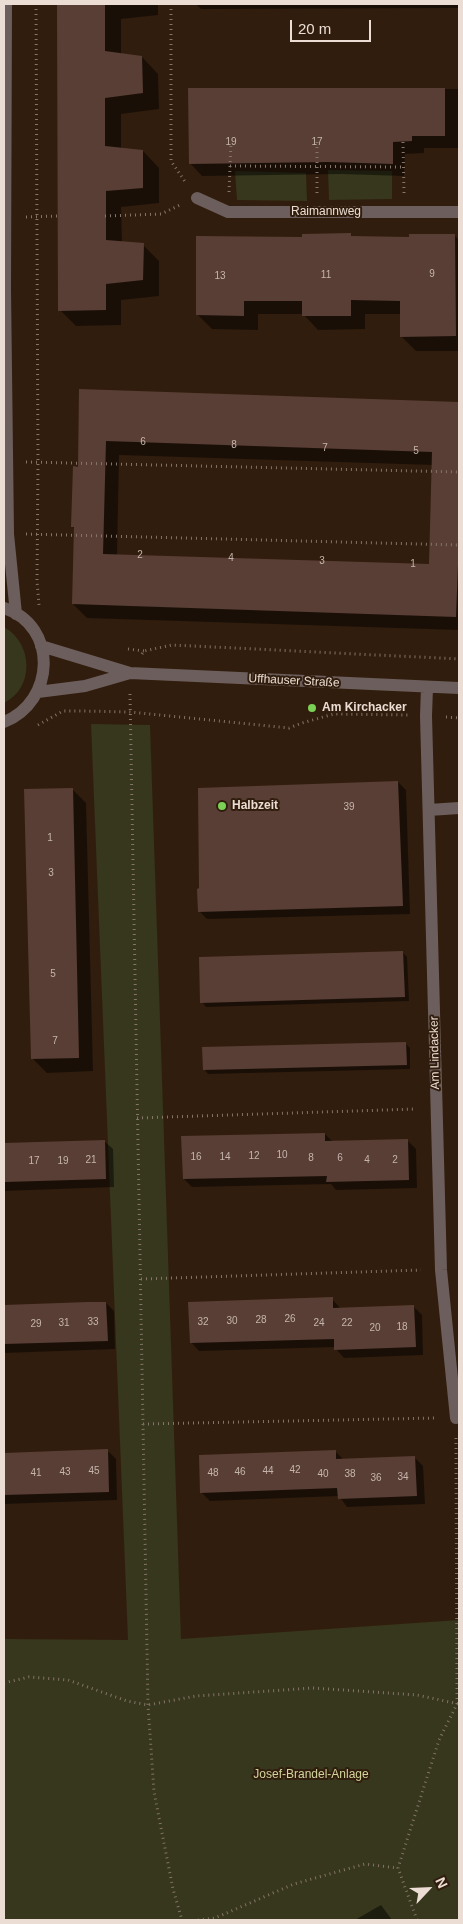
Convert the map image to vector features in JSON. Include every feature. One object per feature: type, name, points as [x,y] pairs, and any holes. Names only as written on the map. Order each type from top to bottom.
[{"type":"street","points":[[6,4],[5,298],[8,462],[7,543],[16,614]]},
{"type":"street","name":"Raimannweg","points":[[197,198],[228,212],[459,212]]},
{"type":"street","points":[[4,608],[16,614],[32,628],[41,646],[44,670],[38,692],[26,708],[4,722]]},
{"type":"street","name":"Uffhauser Straße","points":[[41,646],[130,673],[459,688]]},
{"type":"street","name":"Uffhauser Straße","points":[[38,692],[86,686],[130,673]]},
{"type":"street","name":"Am Lindacker","points":[[427,687],[426,716],[441,1270],[456,1418]]},
{"type":"street","points":[[429,810],[459,808]]},
{"type":"path","points":[[36,4],[37,581],[39,607]]},
{"type":"path","points":[[106,216],[161,214],[197,198],[171,161],[171,4]]},
{"type":"path","points":[[228,212],[231,142]]},
{"type":"path","points":[[317,142],[317,212]]},
{"type":"path","points":[[403,142],[404,212]]},
{"type":"path","points":[[230,166],[403,167]]},
{"type":"path","points":[[6,217],[58,216]]},
{"type":"path","points":[[8,462],[459,472]]},
{"type":"path","points":[[7,543],[37,534],[459,544]]},
{"type":"path","points":[[125,649],[144,651],[172,645],[459,659]]},
{"type":"path","points":[[144,651],[130,673],[130,712],[148,1705],[154,1792],[173,1889],[182,1920]]},
{"type":"path","points":[[31,729],[63,711],[130,712],[289,728],[334,714],[459,718]]},
{"type":"path","points":[[137,1118],[436,1109]]},
{"type":"path","points":[[141,1279],[441,1270]]},
{"type":"path","points":[[143,1424],[456,1418],[458,1704],[439,1740],[398,1868],[417,1920]]},
{"type":"path","points":[[4,1683],[29,1677],[68,1680],[127,1701],[148,1705],[196,1696],[313,1688],[417,1695],[458,1704]]},
{"type":"path","points":[[198,1920],[215,1918],[294,1884],[366,1864],[398,1868]]},
{"type":"green space","points":[[328,170],[392,171],[392,199],[329,200]]},
{"type":"green space","points":[[235,171],[306,173],[307,201],[237,200]]},
{"type":"green space","points":[[4,627],[14,634],[21,644],[25,654],[26,665],[25,677],[21,687],[14,696],[4,703]]},
{"type":"green space","name":"Josef-Brandel-Anlage","points":[[91,724],[150,725],[181,1639],[459,1620],[459,1920],[4,1920],[4,1639],[128,1640]]},
{"type":"building","points":[[57,4],[105,4],[105,51],[142,56],[143,93],[105,98],[105,146],[143,150],[143,188],[106,191],[106,240],[144,243],[143,280],[106,284],[106,310],[58,311]]},
{"type":"building","points":[[188,88],[445,88],[445,136],[412,136],[412,141],[393,142],[393,164],[328,162],[189,164]]},
{"type":"building","points":[[351,233],[351,236],[409,237],[409,234],[455,234],[456,336],[400,337],[400,301],[351,300],[351,316],[302,316],[302,301],[244,301],[244,316],[196,315],[196,236],[302,237],[302,234]]},
{"type":"building","points":[[79,389],[459,402],[459,538],[456,617],[72,604],[74,527],[71,527],[73,466],[78,467]],"holes":[[[106,441],[432,452],[429,564],[103,554]]]},
{"type":"building","points":[[398,781],[403,906],[198,912],[198,788]]},
{"type":"building","points":[[73,788],[79,1058],[31,1059],[24,789]]},
{"type":"building","points":[[403,951],[405,997],[200,1003],[199,957]]},
{"type":"building","points":[[406,1042],[407,1065],[203,1070],[202,1047]]},
{"type":"building","points":[[325,1133],[325,1141],[408,1139],[409,1180],[326,1182],[327,1176],[183,1179],[181,1136]]},
{"type":"building","points":[[105,1140],[106,1179],[4,1182],[4,1143]]},
{"type":"building","points":[[333,1297],[333,1308],[414,1305],[416,1347],[334,1350],[334,1339],[190,1343],[188,1302]]},
{"type":"building","points":[[106,1302],[108,1341],[4,1344],[4,1305]]},
{"type":"building","points":[[108,1449],[109,1492],[4,1495],[4,1453]]},
{"type":"building","points":[[336,1450],[336,1459],[415,1456],[417,1496],[338,1499],[337,1488],[200,1493],[199,1455]]},
{"type":"place","name":"Am Kirchacker","points":[[312,708]]},
{"type":"place","name":"Halbzeit","points":[[222,806]]}]
